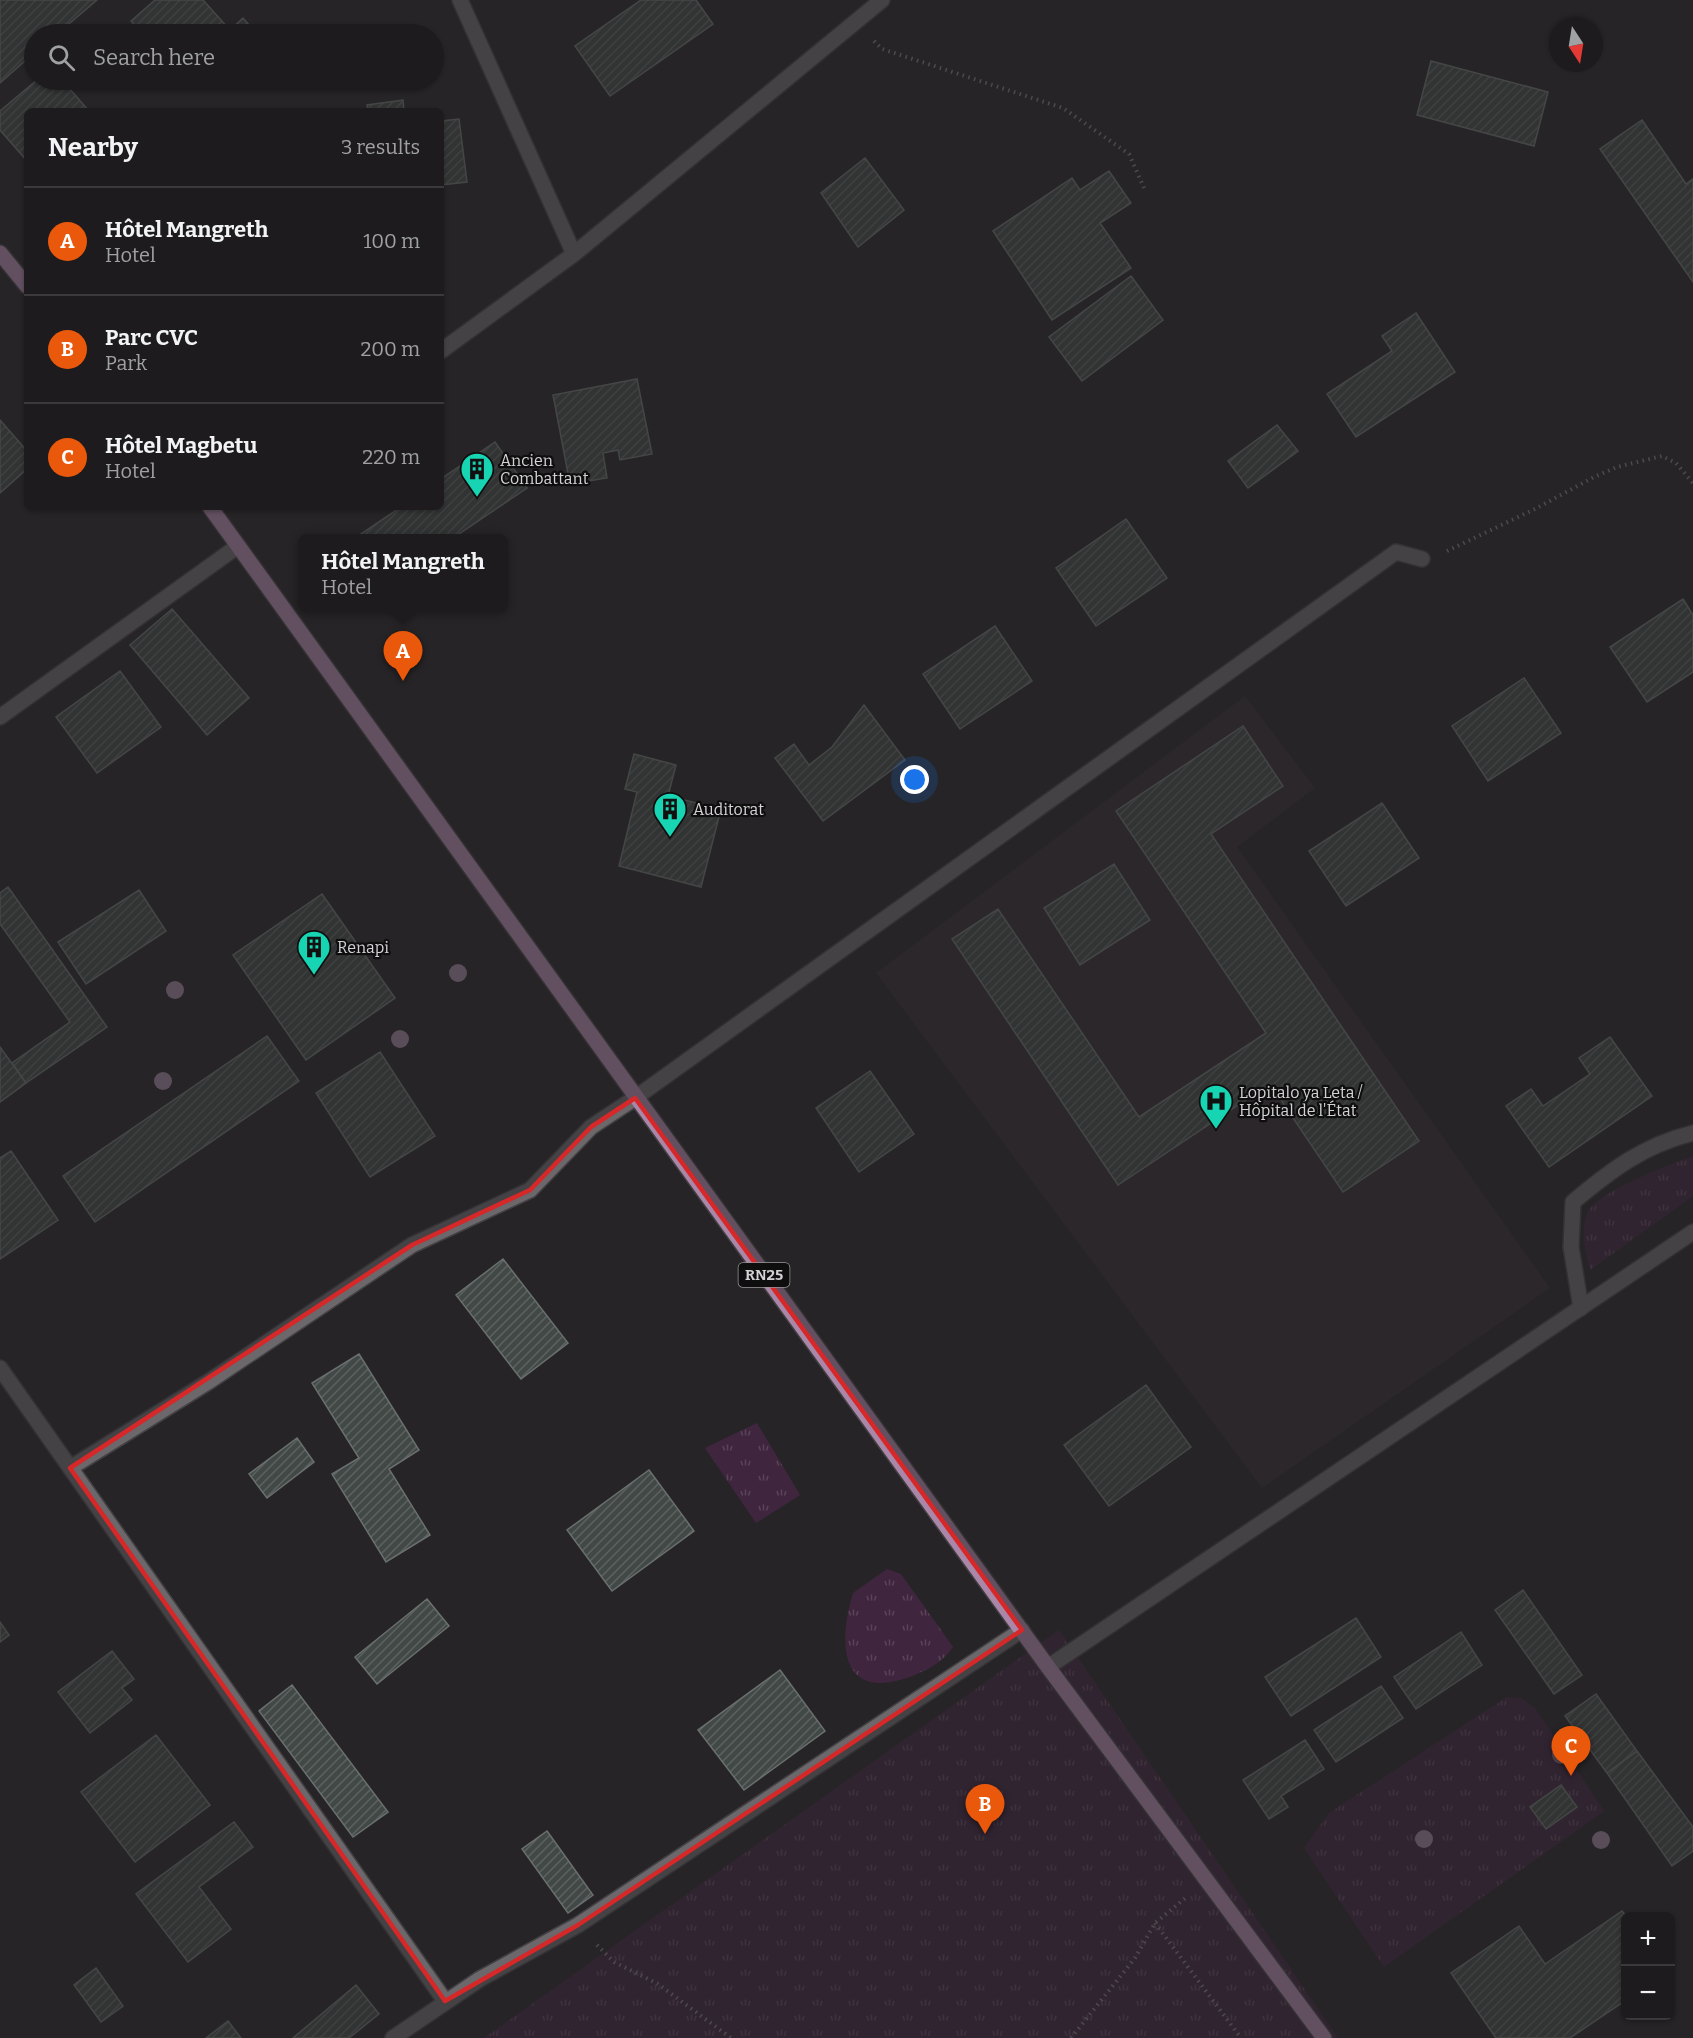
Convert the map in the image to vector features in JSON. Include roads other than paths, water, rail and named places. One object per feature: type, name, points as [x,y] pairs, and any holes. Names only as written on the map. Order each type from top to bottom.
[{"type":"main road","points":[[0,253],[24,282]]},
{"type":"main road","name":"RN25","points":[[217,510],[238,546],[635,1098],[1048,1667],[1324,2038]]},
{"type":"street","points":[[460,0],[574,254]]},
{"type":"street","points":[[444,349],[574,254],[882,0]]},
{"type":"street","points":[[0,717],[238,546]]},
{"type":"street","points":[[70,1468],[208,1382],[412,1245],[530,1190],[591,1127],[635,1098],[1396,552],[1422,559]]},
{"type":"street","points":[[1581,1308],[1571,1246],[1573,1202],[1611,1170],[1642,1152],[1663,1140],[1693,1133]]},
{"type":"street","points":[[1048,1667],[1693,1232]]},
{"type":"street","points":[[0,1368],[445,2001]]},
{"type":"street","points":[[393,2038],[445,2001],[578,1925],[1022,1630]]},
{"type":"place","name":"Ancien Combattant","points":[[477,498]]},
{"type":"place","name":"Hôtel Mangreth","points":[[403,681]]},
{"type":"place","name":"Auditorat","points":[[670,838]]},
{"type":"place","name":"Renapi","points":[[314,976]]},
{"type":"place","name":"Lopitalo ya Leta / Hôpital de l'État","points":[[1216,1130]]},
{"type":"place","name":"Hôtel Magbetu","points":[[1571,1776]]},
{"type":"place","name":"Parc CVC","points":[[985,1834]]}]
